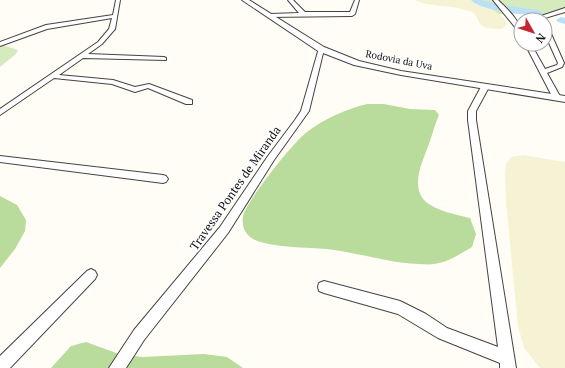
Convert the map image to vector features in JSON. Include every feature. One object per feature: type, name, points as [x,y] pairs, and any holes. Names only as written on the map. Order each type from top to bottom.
[{"type":"street","points":[[0,113],[100,42],[111,30],[114,22],[117,0],[126,0]]},
{"type":"street","name":"Rodovia da Uva","points":[[245,0],[321,49],[336,56],[370,66],[484,87],[561,99]]},
{"type":"street","points":[[290,0],[302,10],[302,14]]},
{"type":"street","points":[[270,16],[302,14],[352,14],[357,0]]},
{"type":"street","points":[[495,0],[513,21]]},
{"type":"street","points":[[553,14],[565,10]]},
{"type":"street","points":[[0,44],[46,27],[115,16]]},
{"type":"street","points":[[544,72],[560,66],[561,63],[553,45]]},
{"type":"street","name":"Travessa Pontes de Miranda","points":[[117,368],[139,335],[224,230],[271,158],[298,122],[305,111],[321,49]]},
{"type":"street","points":[[533,52],[561,99]]},
{"type":"street","points":[[82,56],[164,59]]},
{"type":"street","points":[[51,76],[113,82],[135,90],[149,86],[189,102]]},
{"type":"street","points":[[484,87],[472,111],[472,120],[507,363]]},
{"type":"street","points":[[0,159],[164,179]]},
{"type":"street","points":[[0,367],[90,274]]},
{"type":"street","points":[[324,287],[400,308],[443,333],[507,363]]},
{"type":"shaded area","points":[[414,0],[480,0],[504,18],[507,24],[501,29],[486,28],[480,24],[475,14],[472,12],[459,8],[426,4]]},
{"type":"shaded area","points":[[523,155],[565,162],[565,368],[540,368],[524,348],[518,326],[506,203],[505,174],[506,164],[511,157]]},
{"type":"green space","points":[[480,0],[565,0],[565,14],[553,14],[553,12],[513,12],[513,14],[499,14]]},
{"type":"green space","points":[[0,44],[18,50],[16,54],[0,67]]},
{"type":"green space","points":[[367,104],[384,104],[410,109],[435,110],[439,115],[422,163],[418,186],[420,193],[428,204],[446,212],[470,218],[476,234],[472,247],[439,263],[419,264],[395,262],[338,250],[274,245],[255,240],[247,234],[243,227],[243,216],[246,209],[271,172],[292,147],[307,132],[321,123],[343,112]]},
{"type":"green space","points":[[0,196],[17,205],[26,220],[25,231],[15,249],[0,268]]},
{"type":"green space","points":[[86,342],[119,354],[142,357],[204,354],[227,357],[243,368],[51,368],[71,346]]},
{"type":"waterway","points":[[475,0],[500,8],[531,12]]},
{"type":"waterway","points":[[561,20],[565,21]]}]
